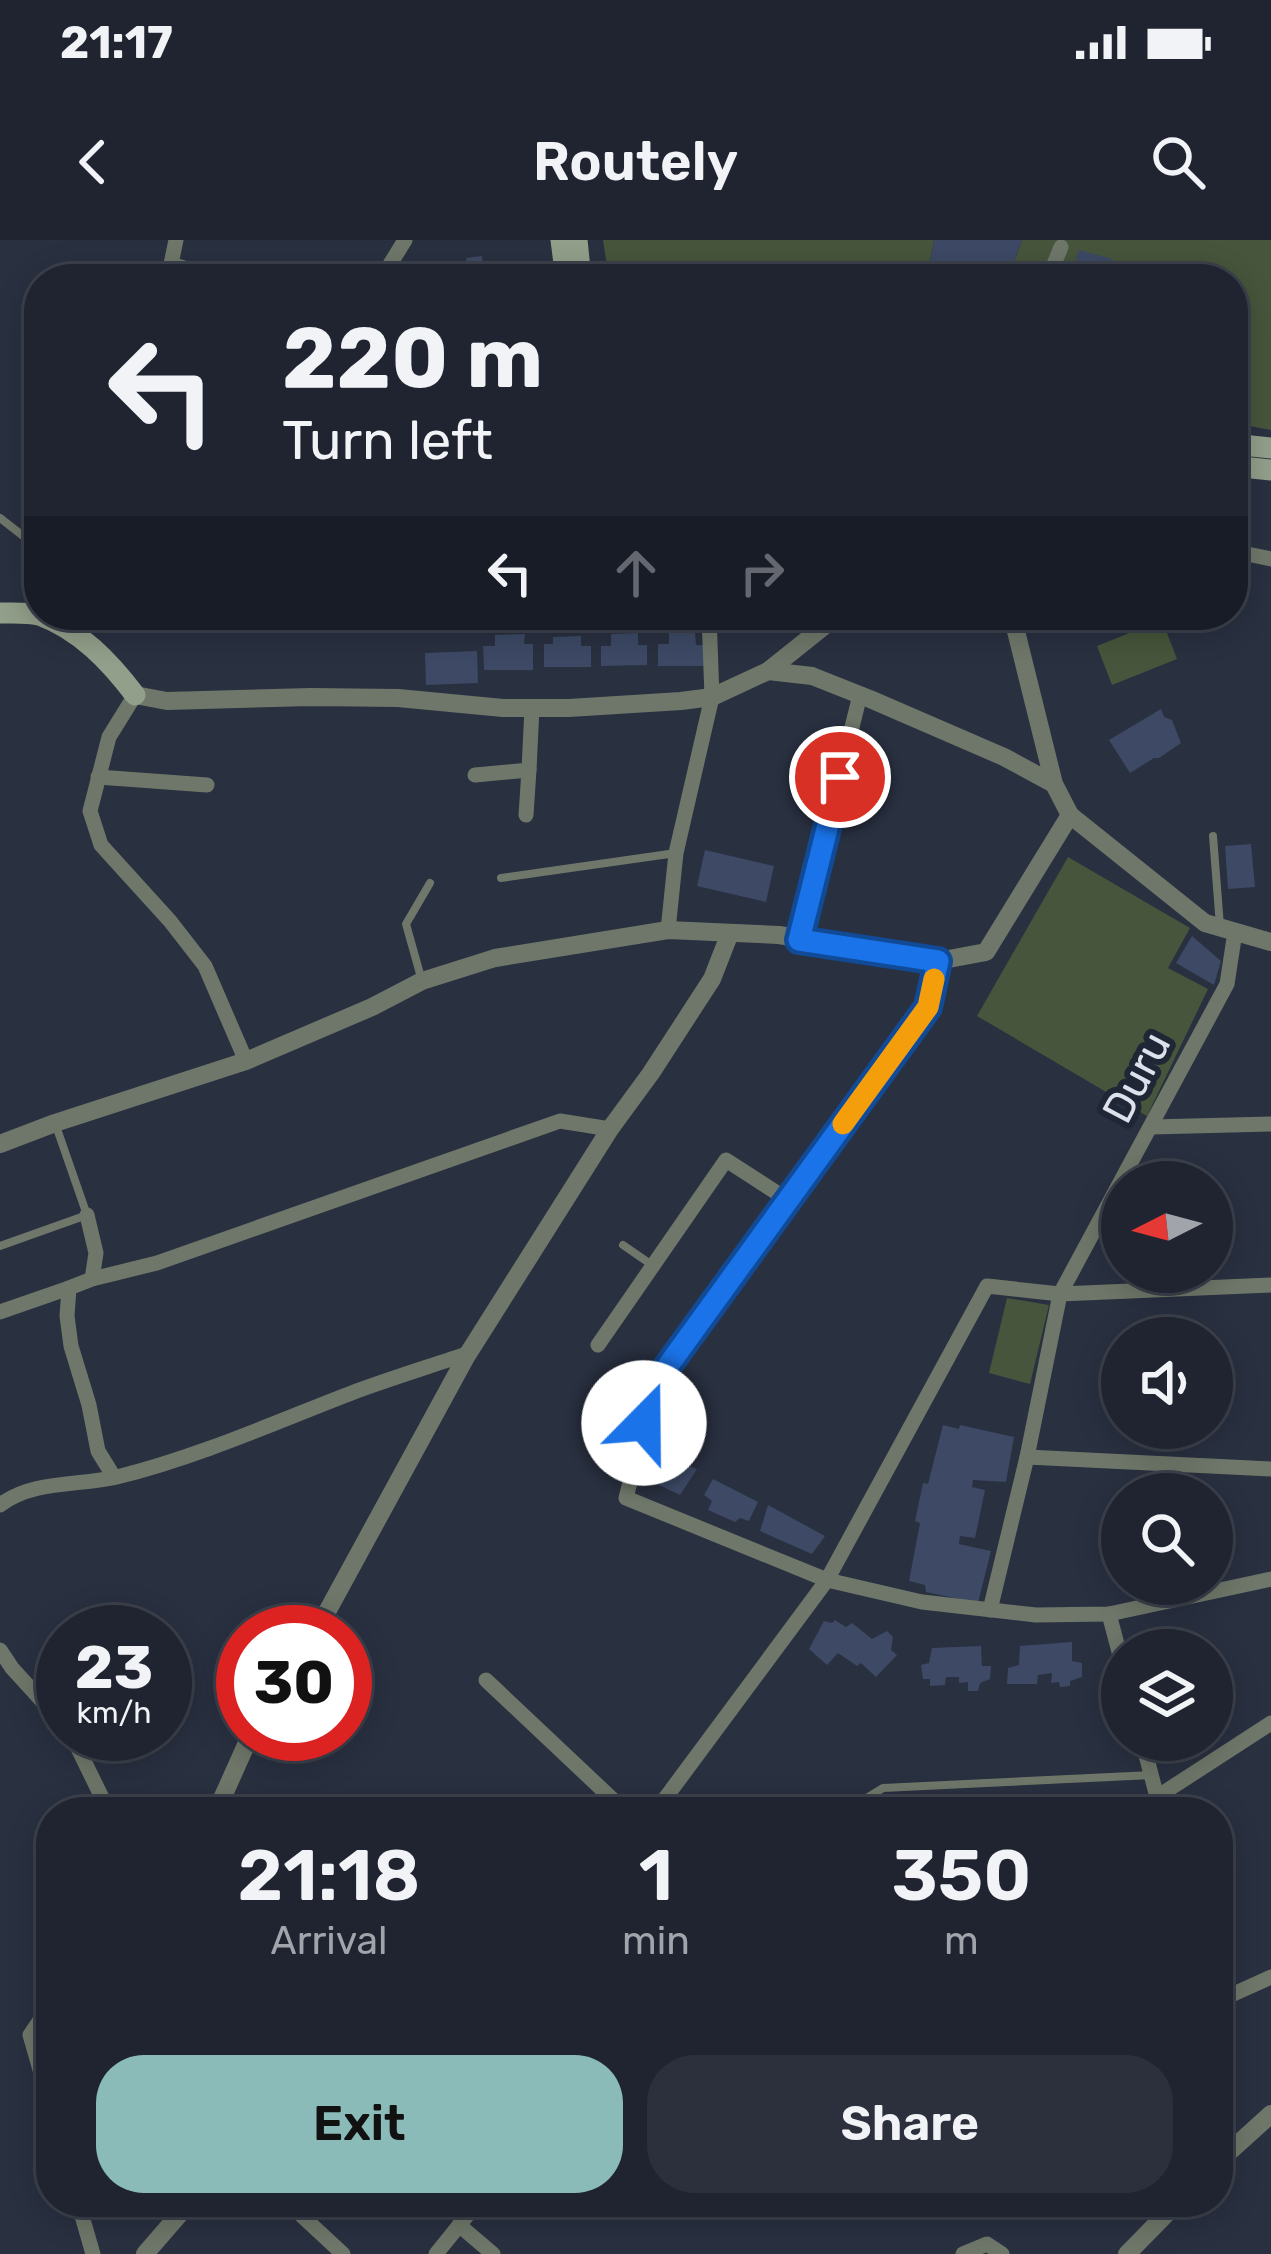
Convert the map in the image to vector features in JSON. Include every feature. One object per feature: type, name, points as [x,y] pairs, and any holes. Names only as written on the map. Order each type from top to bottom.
[{"type":"main road","points":[[67,630],[109,660],[135,695]]},
{"type":"street","points":[[1054,264],[1061,247]]},
{"type":"street","points":[[668,930],[676,854],[712,697],[710,630]]},
{"type":"street","points":[[246,1061],[205,966],[101,845],[90,812],[110,737],[135,695],[167,701],[398,698],[503,708],[712,697],[768,670],[819,630]]},
{"type":"street","points":[[1016,630],[1054,784],[1070,815],[1205,923],[1271,943]]},
{"type":"street","points":[[768,670],[812,676],[860,695],[1004,757],[1054,784]]},
{"type":"street","points":[[799,940],[860,695]]},
{"type":"street","points":[[526,814],[532,708]]},
{"type":"street","points":[[475,775],[529,770]]},
{"type":"street","points":[[98,777],[207,785]]},
{"type":"street","points":[[0,1144],[246,1061],[422,981],[495,958],[668,930],[779,935],[938,961],[986,952],[1070,815]]},
{"type":"street","name":"Duru","points":[[990,1610],[1060,1294],[1227,984],[1227,930]]},
{"type":"street","points":[[331,1605],[469,1353],[712,979],[730,933]]},
{"type":"street","points":[[938,961],[928,1007],[654,1385],[626,1498],[827,1580],[922,1602],[1036,1615],[1109,1614],[1271,1580]]},
{"type":"street","points":[[0,1312],[92,1279],[157,1263],[560,1121],[610,1130]]},
{"type":"street","points":[[1151,1127],[1271,1124]]},
{"type":"street","points":[[598,1345],[726,1160],[788,1200]]},
{"type":"street","points":[[87,1215],[95,1252],[92,1279]]},
{"type":"street","points":[[666,1797],[827,1580],[987,1286],[1060,1294],[1271,1286]]},
{"type":"street","points":[[69,1288],[71,1346],[98,1451],[114,1478]]},
{"type":"street","points":[[0,1504],[58,1484],[114,1478],[226,1442],[469,1353]]},
{"type":"street","points":[[1027,1457],[1271,1469]]},
{"type":"street","points":[[1109,1614],[1113,1629]]},
{"type":"street","points":[[0,1650],[36,1694]]},
{"type":"street","points":[[486,1680],[610,1797]]},
{"type":"street","points":[[1148,1761],[1157,1797],[1271,1723]]},
{"type":"street","points":[[84,1761],[102,1797]]},
{"type":"street","points":[[223,1797],[239,1761]]},
{"type":"street","points":[[1233,1994],[1271,1977]]},
{"type":"street","points":[[36,2027],[30,2036],[36,2057]]},
{"type":"street","points":[[1233,2148],[1271,2114]]},
{"type":"street","points":[[82,2217],[93,2254]]},
{"type":"street","points":[[145,2254],[177,2217]]},
{"type":"street","points":[[303,2217],[343,2254]]},
{"type":"street","points":[[436,2254],[466,2217]]},
{"type":"street","points":[[1126,2254],[1163,2217]]},
{"type":"street","points":[[459,2225],[494,2254]]},
{"type":"street","points":[[964,2254],[987,2244],[1001,2254]]},
{"type":"lane","points":[[1213,836],[1227,930]]},
{"type":"lane","points":[[501,878],[676,854]]},
{"type":"lane","points":[[422,981],[406,924],[430,884]]},
{"type":"lane","points":[[0,1246],[87,1215],[55,1123]]},
{"type":"lane","points":[[623,1246],[653,1265]]},
{"type":"lane","points":[[868,1797],[883,1788],[1152,1775]]},
{"type":"green space","points":[[603,240],[934,240],[930,264],[607,264]]},
{"type":"green space","points":[[1022,240],[1271,240],[1271,430],[1248,426],[1248,264],[1013,264]]},
{"type":"green space","points":[[1137,630],[1166,630],[1177,659],[1112,685],[1097,646]]},
{"type":"green space","points":[[1068,857],[1190,928],[1168,968],[1208,989],[1147,1116],[977,1016]]},
{"type":"green space","points":[[1007,1298],[1049,1305],[1030,1384],[989,1373]]},
{"type":"building","points":[[934,240],[1022,240],[1013,264],[930,264]]},
{"type":"building","points":[[1079,250],[1113,259],[1112,264],[1075,264]]},
{"type":"building","points":[[482,256],[483,264],[467,264],[466,258]]},
{"type":"building","points":[[669,632],[695,632],[696,645],[706,645],[706,666],[658,666],[658,644],[669,644]]},
{"type":"building","points":[[638,633],[638,645],[647,645],[647,665],[601,666],[601,646],[611,646],[611,634]]},
{"type":"building","points":[[525,634],[524,644],[533,644],[533,670],[484,670],[483,646],[495,646],[495,635]]},
{"type":"building","points":[[581,636],[581,646],[591,646],[591,667],[544,667],[544,644],[553,644],[553,637]]},
{"type":"building","points":[[477,651],[478,683],[426,685],[425,653]]},
{"type":"building","points":[[1161,709],[1172,720],[1181,743],[1130,773],[1109,740]]},
{"type":"building","points":[[1251,844],[1255,887],[1228,889],[1225,846]]},
{"type":"building","points":[[705,850],[774,866],[766,902],[697,886]]},
{"type":"building","points":[[1192,936],[1221,961],[1214,985],[1176,963]]},
{"type":"building","points":[[943,1425],[1014,1437],[1006,1482],[973,1480],[972,1487],[985,1490],[975,1538],[960,1536],[959,1544],[991,1551],[978,1603],[926,1592],[925,1585],[909,1581],[923,1483],[928,1484]]},
{"type":"building","points":[[652,1450],[697,1469],[680,1495],[644,1478]]},
{"type":"building","points":[[713,1479],[758,1502],[749,1521],[740,1518],[735,1522],[708,1510],[712,1501],[704,1495]]},
{"type":"building","points":[[768,1505],[825,1536],[812,1554],[760,1531]]},
{"type":"building","points":[[835,1620],[846,1627],[852,1623],[872,1639],[887,1631],[893,1637],[891,1650],[897,1655],[876,1677],[861,1663],[857,1666],[838,1653],[827,1665],[809,1649],[824,1621]]},
{"type":"building","points":[[1072,1642],[1072,1661],[1082,1663],[1082,1677],[1070,1681],[1070,1686],[1051,1683],[1052,1673],[1038,1675],[1037,1684],[1007,1684],[1008,1668],[1019,1665],[1020,1646]]},
{"type":"building","points":[[981,1646],[982,1666],[991,1666],[990,1679],[980,1683],[978,1691],[968,1691],[968,1682],[959,1683],[959,1677],[946,1677],[945,1685],[930,1686],[930,1679],[923,1679],[921,1665],[929,1663],[932,1648]]},
{"type":"slow traffic","points":[[843,1124],[928,1007],[934,979]]},
{"type":"route","points":[[644,1423],[654,1385],[928,1007],[938,961],[799,940],[840,777]]}]
